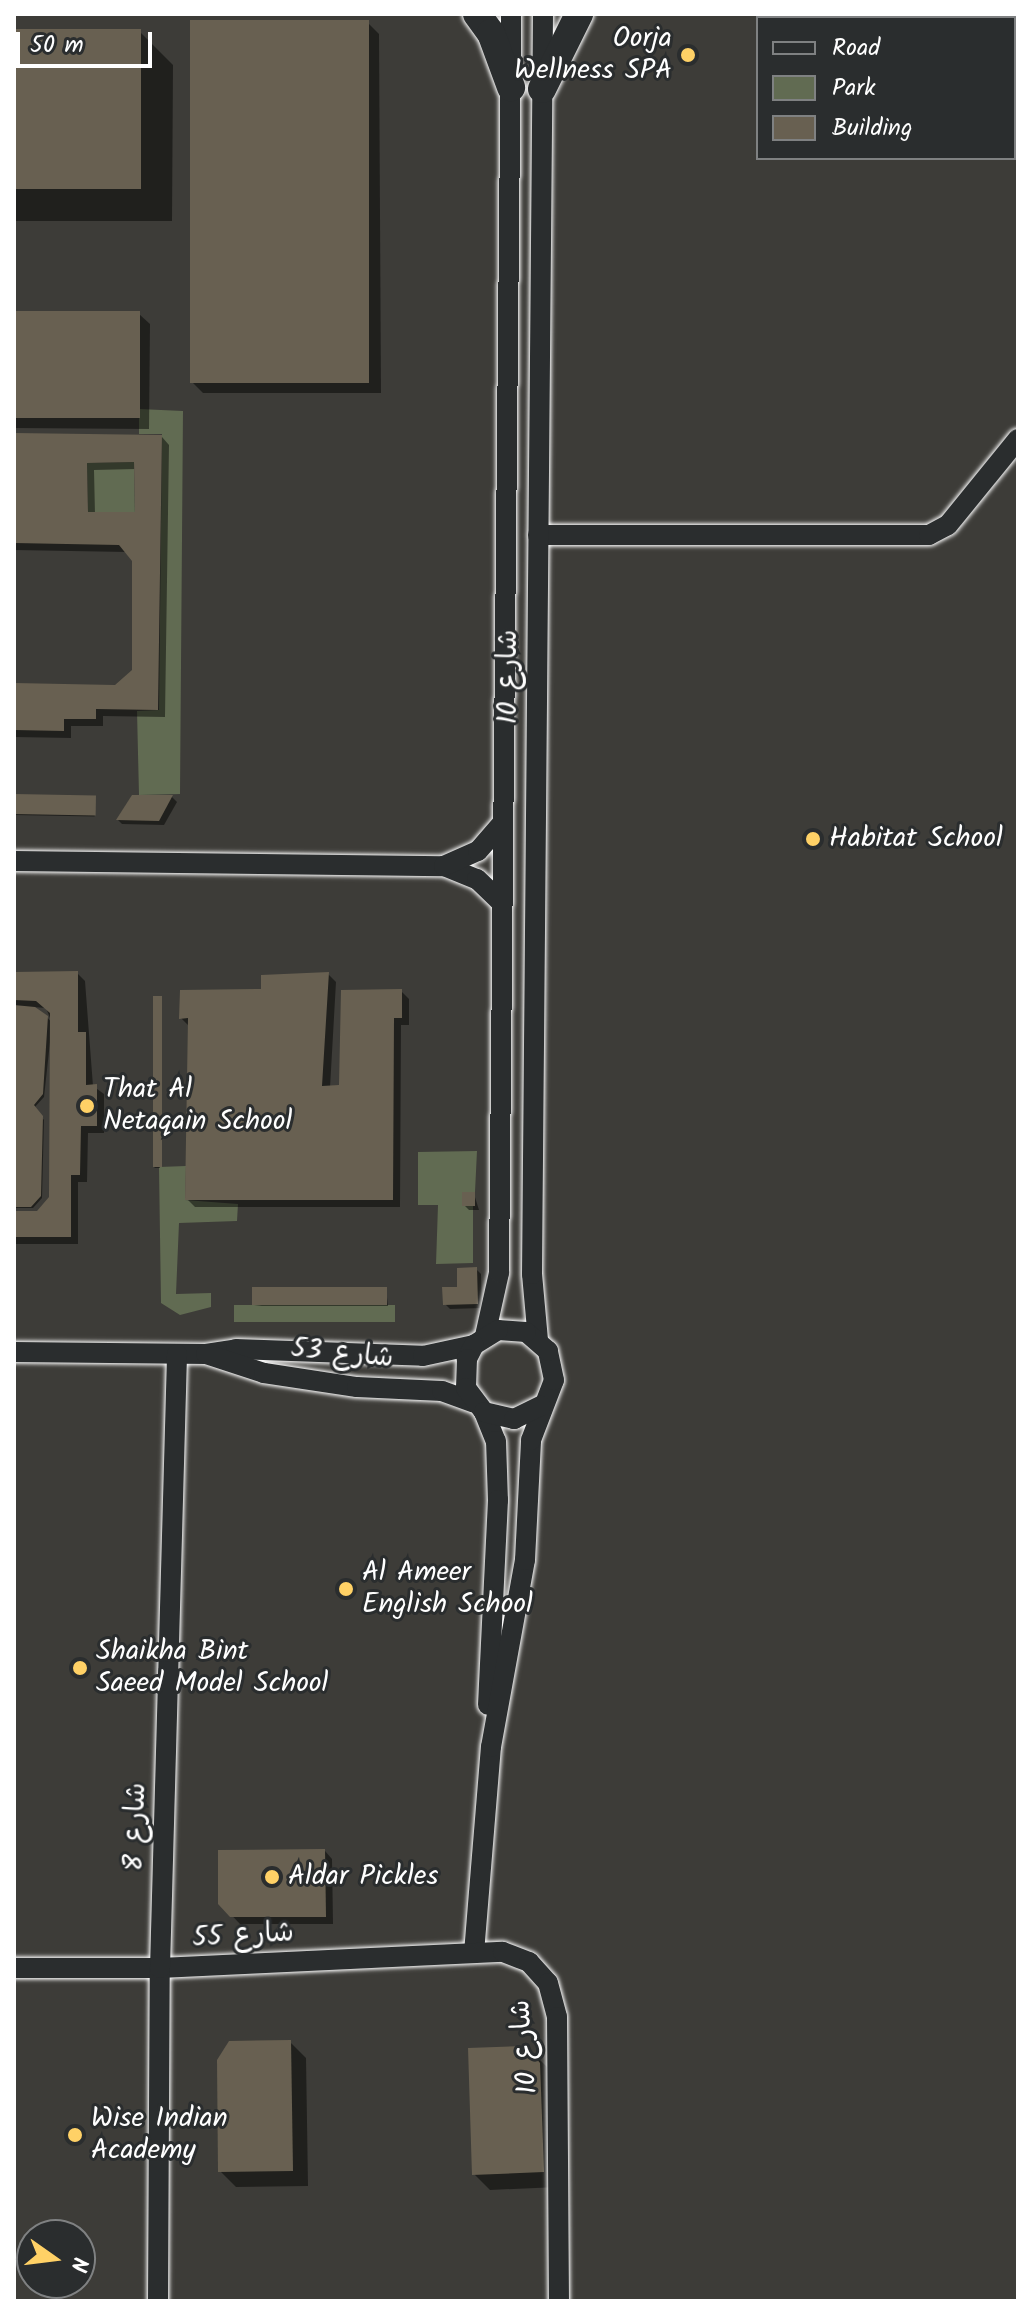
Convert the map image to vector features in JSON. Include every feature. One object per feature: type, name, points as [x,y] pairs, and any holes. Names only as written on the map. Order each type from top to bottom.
[{"type":"main road","points":[[477,14],[496,43],[511,87]]},
{"type":"main road","points":[[542,89],[579,14]]},
{"type":"street","name":"شارع 10","points":[[480,1341],[499,1273],[511,14]]},
{"type":"street","name":"شارع 10","points":[[538,1340],[532,1274],[543,14]]},
{"type":"street","points":[[538,535],[929,535],[948,525],[1018,439]]},
{"type":"street","points":[[444,866],[478,851],[503,822]]},
{"type":"street","points":[[14,861],[444,866],[477,879],[502,903]]},
{"type":"street","points":[[474,1953],[491,1747],[527,1539],[531,1440],[541,1406],[554,1380],[548,1351],[538,1340],[512,1329],[480,1341],[464,1373],[497,1456],[488,1723],[491,1747]]},
{"type":"street","name":"شارع 53","points":[[14,1352],[206,1354],[236,1349],[423,1356],[480,1341]]},
{"type":"street","name":"شارع 8","points":[[158,2301],[160,1968],[177,1354]]},
{"type":"street","name":"شارع 53","points":[[206,1354],[298,1379],[442,1391],[479,1407]]},
{"type":"street","points":[[479,1407],[514,1419],[541,1406]]},
{"type":"street","points":[[494,1593],[506,1600],[518,1595]]},
{"type":"street","name":"شارع 10","points":[[474,1953],[503,1952],[529,1962],[548,1983],[554,1999],[559,2301]]},
{"type":"street","name":"شارع 55","points":[[14,1968],[160,1968],[474,1953]]},
{"type":"green space","points":[[139,409],[183,411],[180,794],[139,795],[137,711],[159,710],[162,434],[139,434]]},
{"type":"green space","points":[[134,462],[135,512],[88,513],[87,463]]},
{"type":"green space","points":[[477,1151],[475,1192],[462,1193],[462,1206],[473,1206],[473,1263],[436,1264],[438,1205],[418,1205],[418,1152]]},
{"type":"green space","points":[[186,1166],[185,1200],[238,1204],[237,1221],[179,1223],[176,1294],[211,1293],[211,1307],[180,1315],[161,1303],[159,1167]]},
{"type":"green space","points":[[234,1305],[395,1305],[395,1322],[234,1322]]},
{"type":"building","points":[[190,20],[369,20],[369,383],[190,383]]},
{"type":"building","points":[[14,29],[141,29],[141,189],[14,189]]},
{"type":"building","points":[[14,311],[140,311],[140,418],[14,418]]},
{"type":"building","points":[[14,433],[162,435],[158,710],[96,709],[96,719],[64,719],[64,731],[14,730],[14,683],[115,685],[132,670],[132,561],[119,545],[14,543]],"holes":[[[134,462],[135,512],[88,512],[87,463]]]},
{"type":"building","points":[[14,794],[96,795],[96,815],[14,814]]},
{"type":"building","points":[[132,795],[173,795],[159,821],[116,820]]},
{"type":"building","points":[[78,971],[78,1032],[86,1032],[86,1085],[97,1084],[97,1126],[81,1126],[80,1175],[71,1175],[71,1237],[14,1237],[14,1211],[37,1211],[49,1197],[50,1013],[36,1001],[14,1000],[14,972]]},
{"type":"building","points":[[329,972],[322,1086],[339,1085],[341,990],[402,989],[402,1018],[394,1018],[393,1200],[185,1200],[188,1018],[179,1019],[180,990],[261,989],[261,975]]},
{"type":"building","points":[[153,996],[162,996],[162,1167],[153,1167]]},
{"type":"building","points":[[14,1005],[35,1007],[48,1016],[43,1094],[34,1105],[43,1116],[41,1196],[31,1207],[14,1207]]},
{"type":"building","points":[[462,1192],[475,1192],[475,1206],[462,1206]]},
{"type":"building","points":[[477,1267],[478,1304],[443,1305],[442,1287],[457,1287],[457,1268]]},
{"type":"building","points":[[252,1287],[387,1287],[387,1305],[252,1305]]},
{"type":"building","name":"Aldar Pickles","points":[[325,1849],[326,1917],[230,1917],[218,1904],[218,1850]]},
{"type":"building","points":[[291,2040],[293,2171],[218,2172],[217,2060],[229,2041]]},
{"type":"building","points":[[526,2046],[540,2063],[544,2172],[472,2175],[468,2048]]},
{"type":"place","name":"Oorja Wellness SPA","points":[[688,55]]},
{"type":"place","name":"Habitat School","points":[[813,839]]},
{"type":"place","name":"That Al Netaqain School","points":[[87,1106]]},
{"type":"place","name":"Al Ameer English School","points":[[346,1589]]},
{"type":"place","name":"Shaikha Bint Saeed Model School","points":[[80,1668]]},
{"type":"place","name":"Aldar Pickles","points":[[272,1877]]},
{"type":"place","name":"Wise Indian Academy","points":[[75,2135]]}]
